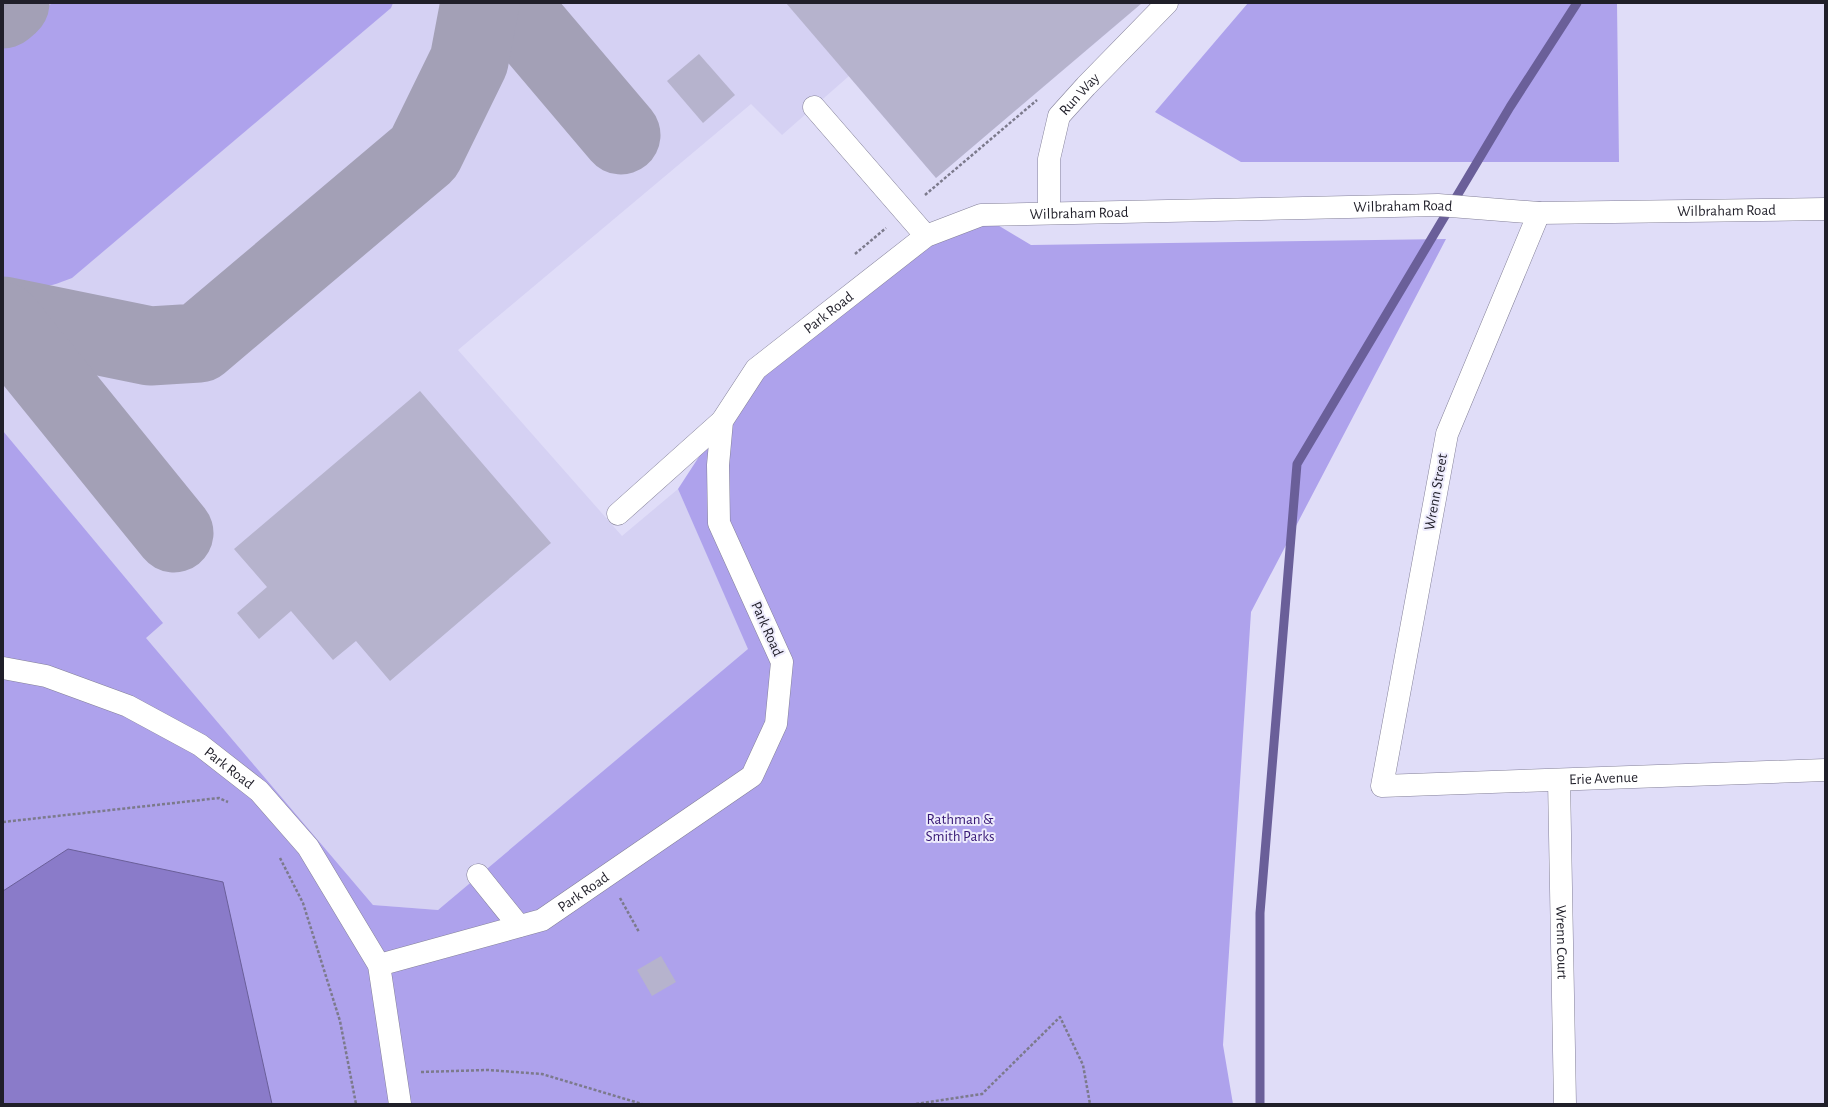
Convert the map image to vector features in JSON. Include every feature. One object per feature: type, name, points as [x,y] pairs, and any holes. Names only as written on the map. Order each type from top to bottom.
[{"type":"street","name":"Run Way","points":[[1049,213],[1049,159],[1060,116],[1086,86],[1167,3]]},
{"type":"street","points":[[814,107],[926,236]]},
{"type":"street","name":"Wilbraham Road","points":[[981,215],[1438,205],[1540,213],[1825,209]]},
{"type":"street","name":"Wrenn Street","points":[[1382,786],[1447,434],[1540,213]]},
{"type":"street","name":"Park Road","points":[[379,965],[542,920],[752,776],[776,724],[782,662],[719,523],[718,465],[722,421],[756,369],[926,236],[981,215]]},
{"type":"street","points":[[618,514],[722,421]]},
{"type":"street","name":"Park Road","points":[[3,668],[46,676],[128,706],[200,746],[258,792],[308,847],[379,965],[400,1104]]},
{"type":"street","name":"Erie Avenue","points":[[1382,786],[1825,770]]},
{"type":"street","name":"Wrenn Court","points":[[1559,780],[1565,1104]]},
{"type":"street","points":[[478,875],[519,926]]},
{"type":"path","points":[[855,254],[1038,98]]},
{"type":"path","points":[[3,822],[219,798],[233,805]]},
{"type":"path","points":[[277,851],[303,903],[340,1021],[356,1104]]},
{"type":"path","points":[[607,875],[639,932]]},
{"type":"path","points":[[916,1104],[982,1094],[1060,1017],[1083,1065],[1090,1104]]},
{"type":"path","points":[[395,1072],[488,1070],[542,1074],[642,1104]]},
{"type":"shaded area","points":[[3,3],[1142,3],[936,178],[849,76],[782,135],[751,104],[458,350],[622,536],[678,489],[749,649],[438,910],[373,905],[3,472]]},
{"type":"shaded area","points":[[68,849],[223,882],[272,1104],[3,1104],[3,891]]},
{"type":"green space","points":[[52,3],[393,3],[391,8],[72,278],[53,285],[38,287],[22,284],[3,277],[3,45]]},
{"type":"green space","points":[[1248,3],[1619,3],[1617,4],[1619,162],[1241,162],[1155,112]]},
{"type":"green space","name":"Rathman & Smith Parks","points":[[981,215],[1031,245],[1446,239],[1251,612],[1223,1045],[1233,1104],[3,1104],[3,431],[163,623],[146,638],[373,905],[438,910],[748,649],[678,489],[756,369],[926,236]]},
{"type":"building","points":[[786,3],[1142,3],[936,178]]},
{"type":"building","points":[[699,54],[735,95],[703,123],[667,81]]},
{"type":"building","points":[[420,391],[551,543],[390,681],[356,641],[333,660],[291,611],[259,639],[237,613],[267,587],[234,549]]},
{"type":"building","points":[[661,956],[676,982],[652,996],[637,970]]},
{"type":"waterway","points":[[1260,1104],[1260,913],[1297,464],[1510,107],[1577,3]]},
{"type":"taxiway","points":[[3,9],[10,3]]},
{"type":"taxiway","points":[[3,316],[150,346],[199,343],[424,153],[469,61],[480,3]]},
{"type":"taxiway","points":[[509,3],[621,135]]},
{"type":"taxiway","points":[[3,322],[174,533]]}]
